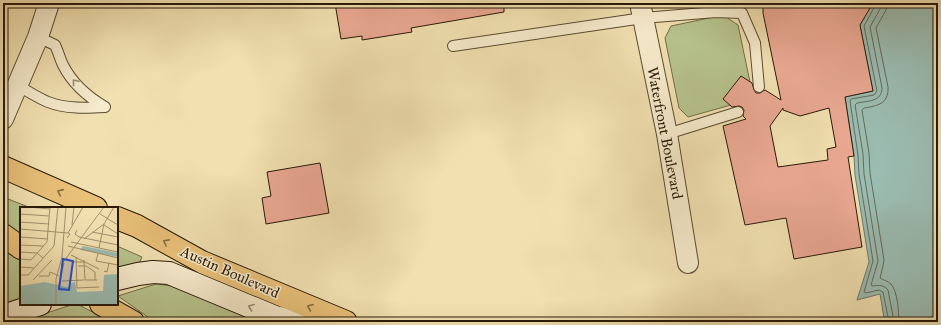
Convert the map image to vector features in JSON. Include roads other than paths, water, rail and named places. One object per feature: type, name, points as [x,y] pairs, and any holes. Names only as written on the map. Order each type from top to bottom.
[{"type":"main road","points":[[3,167],[94,207]]},
{"type":"main road","name":"Austin Boulevard","points":[[118,218],[137,226],[202,262],[346,322]]},
{"type":"main road","points":[[3,234],[20,247]]},
{"type":"main road","points":[[118,279],[153,272],[168,274],[275,317],[301,322]]},
{"type":"main road","points":[[3,316],[37,305]]},
{"type":"main road","points":[[103,305],[133,322]]},
{"type":"street","points":[[3,119],[38,37],[49,3]]},
{"type":"street","name":"Waterfront Boulevard","points":[[642,10],[667,134],[688,263]]},
{"type":"lane","points":[[453,46],[642,10],[717,7],[742,13],[755,43],[759,87]]},
{"type":"lane","points":[[18,86],[46,101],[55,104],[76,108],[105,108],[83,92],[74,81],[63,64],[55,45],[38,37]]},
{"type":"lane","points":[[667,134],[738,112]]},
{"type":"water","points":[[872,3],[938,3],[938,322],[874,322],[884,318],[880,294],[857,300],[869,262],[855,175],[854,156],[845,97],[873,91],[860,25]]}]
